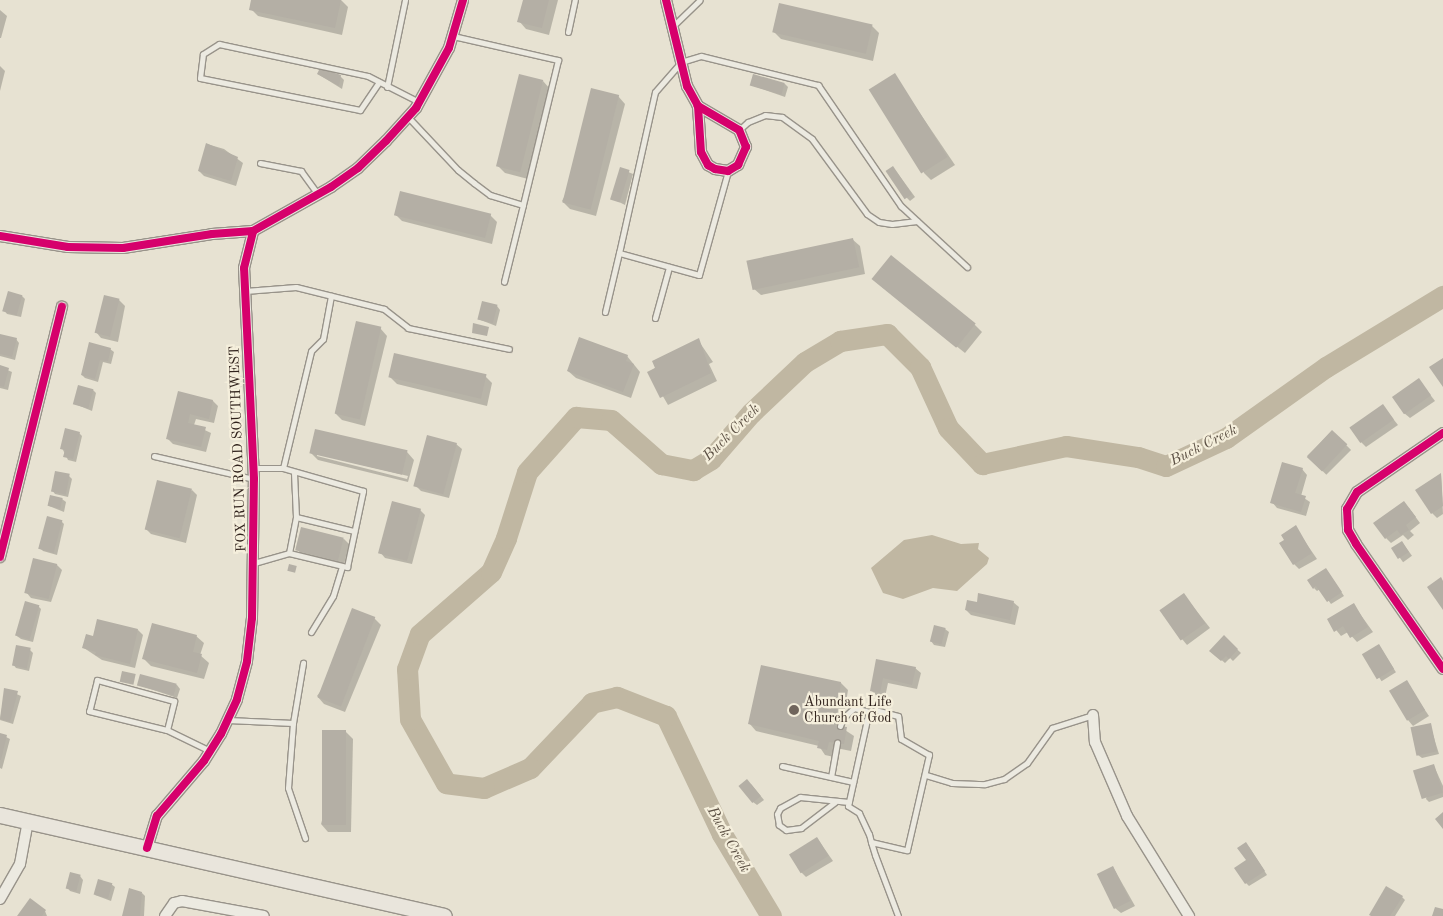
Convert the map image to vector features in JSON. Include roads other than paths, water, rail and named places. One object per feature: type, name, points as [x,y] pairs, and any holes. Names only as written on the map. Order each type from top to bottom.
[{"type":"main road","points":[[0,815],[444,916]]},
{"type":"street","points":[[0,236],[41,245],[123,248],[212,234],[253,232],[358,168],[408,117],[419,102],[453,36],[463,0]]},
{"type":"street","points":[[666,0],[687,86],[698,106],[701,152],[708,165],[728,171],[738,166],[744,156],[746,147],[739,130],[698,106]]},
{"type":"street","name":"FOX RUN ROAD SOUTHWEST","points":[[147,848],[157,816],[211,751],[228,720],[247,661],[254,563],[254,468],[244,268],[253,232]]},
{"type":"street","points":[[0,558],[62,307]]},
{"type":"street","points":[[1443,433],[1357,492],[1347,509],[1348,530],[1356,544],[1443,668]]},
{"type":"street","points":[[1093,715],[1095,742],[1127,816],[1189,916]]},
{"type":"street","points":[[0,899],[20,864],[28,821]]},
{"type":"street","points":[[165,916],[174,903],[182,900],[264,916]]},
{"type":"lane","points":[[387,88],[405,0]]},
{"type":"lane","points":[[568,32],[575,0]]},
{"type":"lane","points":[[672,26],[700,0]]},
{"type":"lane","points":[[453,36],[558,60],[504,282]]},
{"type":"lane","points":[[379,82],[360,110],[200,78],[203,54],[219,44],[368,76],[379,82],[387,88],[419,102]]},
{"type":"lane","points":[[605,312],[655,92],[681,62],[701,56],[818,85],[901,206],[967,267]]},
{"type":"lane","points":[[739,130],[748,122],[765,115],[782,118],[812,139],[867,214],[879,222],[892,224],[917,221]]},
{"type":"lane","points":[[408,117],[458,170],[474,183],[490,195],[523,205]]},
{"type":"lane","points":[[260,163],[301,171],[311,181],[318,194]]},
{"type":"lane","points":[[619,253],[699,275],[728,171]]},
{"type":"lane","points":[[655,318],[669,267]]},
{"type":"lane","points":[[245,291],[296,287],[384,309],[408,328],[509,349]]},
{"type":"lane","points":[[283,468],[311,351],[323,339],[331,296]]},
{"type":"lane","points":[[154,456],[254,480]]},
{"type":"lane","points":[[254,468],[283,468],[294,473],[363,491],[347,567],[289,553],[254,563]]},
{"type":"lane","points":[[289,553],[296,517],[294,473]]},
{"type":"lane","points":[[296,517],[354,531]]},
{"type":"lane","points":[[311,632],[333,596],[342,566]]},
{"type":"lane","points":[[303,663],[292,723],[288,788],[305,838]]},
{"type":"lane","points":[[167,730],[174,701],[97,680],[89,711],[167,730],[211,751]]},
{"type":"lane","points":[[840,726],[843,718],[854,708],[870,712],[876,710],[898,716],[902,724],[901,739],[929,755],[926,775],[907,850],[871,842]]},
{"type":"lane","points":[[870,712],[848,806],[859,813],[898,916]]},
{"type":"lane","points":[[926,775],[952,783],[985,784],[1004,779],[1027,763],[1052,728],[1093,715]]},
{"type":"lane","points":[[228,720],[292,723]]},
{"type":"lane","points":[[831,777],[837,743]]},
{"type":"lane","points":[[782,766],[853,782]]},
{"type":"lane","points":[[836,802],[801,828],[786,830],[779,825],[777,814],[780,808],[800,797],[849,802]]},
{"type":"waterway","name":"Buck Creek","points":[[771,916],[722,834],[666,716],[617,697],[592,703],[530,768],[484,788],[446,783],[410,719],[407,669],[420,634],[491,572],[506,538],[527,472],[576,417],[611,420],[661,464],[693,470],[711,459],[751,413],[805,362],[840,341],[887,334],[920,367],[948,428],[982,464],[1066,446],[1138,457],[1166,466],[1226,438],[1326,367],[1443,296]]},
{"type":"place","name":"Abundant Life Church of God","points":[[794,710]]}]
